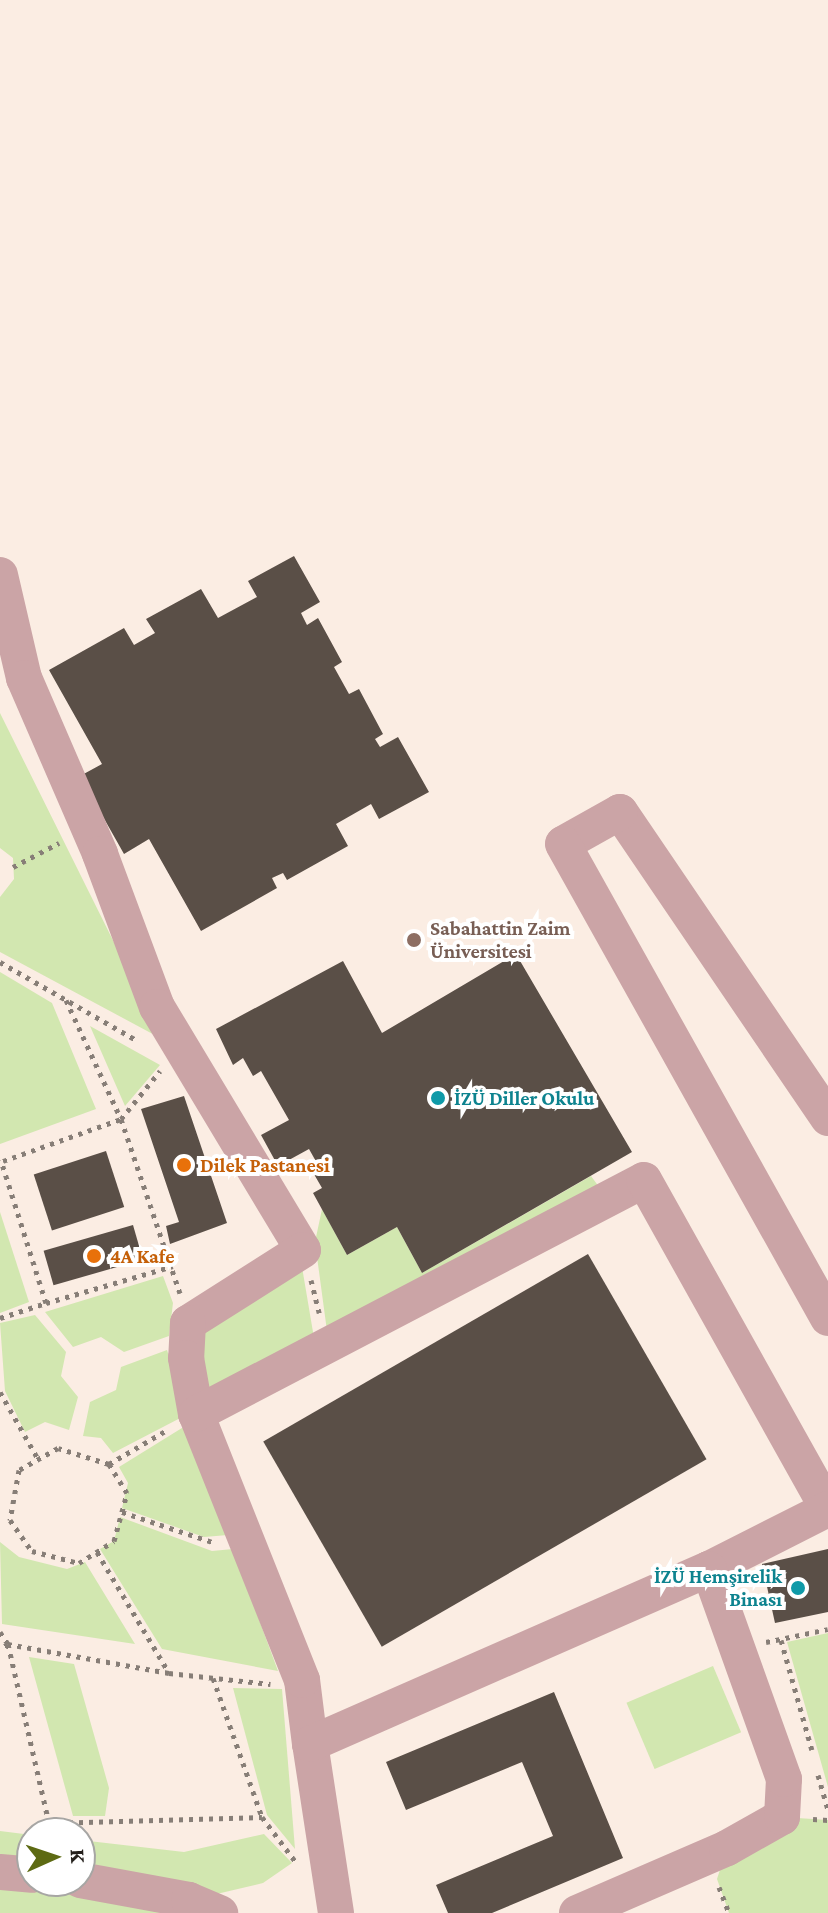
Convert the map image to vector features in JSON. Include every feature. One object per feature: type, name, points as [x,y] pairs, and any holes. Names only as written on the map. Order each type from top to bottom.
[{"type":"street","points":[[0,575],[24,678],[89,828],[157,1007],[303,1250],[188,1323],[186,1358],[196,1414],[250,1540],[303,1688],[336,1913]]},
{"type":"street","points":[[828,1118],[620,812],[563,844],[828,1318]]},
{"type":"street","points":[[196,1414],[644,1180],[828,1509],[709,1569],[310,1744]]},
{"type":"street","points":[[577,1913],[727,1848],[782,1817],[784,1779],[709,1569]]},
{"type":"street","points":[[96,1883],[175,1896],[220,1913]]},
{"type":"path","points":[[13,867],[89,828]]},
{"type":"path","points":[[0,962],[144,1044]]},
{"type":"path","points":[[66,1000],[121,1119],[173,1266],[188,1323]]},
{"type":"path","points":[[46,1303],[1,1160],[121,1119],[170,1059],[198,1075]]},
{"type":"path","points":[[303,1250],[327,1345]]},
{"type":"path","points":[[0,1318],[173,1266]]},
{"type":"path","points":[[0,1392],[38,1459]]},
{"type":"path","points":[[109,1464],[196,1414]]},
{"type":"path","points":[[58,1448],[109,1464],[127,1493],[114,1541],[79,1563],[32,1551],[10,1520],[19,1470],[38,1459],[58,1448]]},
{"type":"path","points":[[122,1512],[208,1544],[250,1540]]},
{"type":"path","points":[[97,1552],[169,1673]]},
{"type":"path","points":[[812,1753],[781,1640],[828,1629]]},
{"type":"path","points":[[0,1632],[8,1644],[49,1823],[262,1817]]},
{"type":"path","points":[[0,1649],[8,1644],[169,1673],[303,1688]]},
{"type":"path","points":[[213,1678],[262,1817],[299,1867]]},
{"type":"path","points":[[816,1768],[828,1810]]},
{"type":"green space","points":[[0,713],[162,1039],[0,952],[0,897],[14,879],[13,858],[0,848]]},
{"type":"green space","points":[[0,972],[52,1003],[96,1109],[0,1144]]},
{"type":"green space","points":[[90,1026],[160,1065],[125,1106]]},
{"type":"green space","points":[[591,1176],[602,1191],[327,1331],[315,1242],[322,1209],[347,1255],[397,1227],[422,1273]]},
{"type":"green space","points":[[0,1212],[29,1302],[0,1313]]},
{"type":"green space","points":[[301,1261],[314,1338],[208,1388],[192,1331]]},
{"type":"green space","points":[[163,1276],[173,1303],[169,1336],[124,1352],[101,1337],[73,1347],[45,1312]]},
{"type":"green space","points":[[35,1315],[66,1352],[61,1376],[78,1397],[69,1430],[45,1422],[25,1432],[5,1391],[0,1323]]},
{"type":"green space","points":[[167,1350],[188,1414],[113,1453],[101,1438],[83,1436],[90,1402],[116,1390],[121,1367]]},
{"type":"green space","points":[[190,1423],[228,1535],[204,1537],[122,1508],[128,1483],[119,1467]]},
{"type":"green space","points":[[120,1517],[212,1551],[233,1549],[278,1671],[162,1649],[100,1549],[114,1541]]},
{"type":"green space","points":[[0,1542],[19,1557],[67,1569],[85,1562],[135,1644],[2,1624]]},
{"type":"green space","points":[[828,1633],[828,1787],[787,1642]]},
{"type":"green space","points":[[29,1657],[74,1664],[109,1788],[105,1816],[73,1816]]},
{"type":"green space","points":[[713,1666],[741,1732],[655,1769],[626,1703]]},
{"type":"green space","points":[[233,1688],[282,1689],[295,1849],[267,1815]]},
{"type":"green space","points":[[782,1817],[828,1820],[828,1913],[729,1913],[717,1879],[727,1848]]},
{"type":"green space","points":[[0,1831],[16,1833],[16,1897],[96,1897],[96,1842],[184,1852],[264,1834],[292,1863],[263,1883],[191,1900],[220,1913],[0,1913]]},
{"type":"building","points":[[294,556],[320,602],[301,613],[307,625],[318,618],[342,662],[334,667],[349,694],[359,689],[383,734],[375,739],[380,747],[398,737],[429,792],[379,819],[371,804],[336,824],[348,846],[287,880],[283,873],[272,878],[277,888],[201,931],[149,839],[124,854],[80,776],[102,764],[49,670],[124,628],[134,645],[155,633],[146,619],[201,589],[218,618],[257,597],[248,581]]},
{"type":"building","name":"İZÜ Diller Okulu","points":[[516,954],[632,1152],[422,1273],[397,1227],[347,1255],[313,1193],[322,1188],[311,1169],[318,1165],[309,1149],[278,1166],[261,1135],[289,1120],[261,1071],[253,1076],[243,1058],[233,1065],[216,1029],[343,961],[382,1033]]},
{"type":"building","name":"Dilek Pastanesi","points":[[184,1096],[227,1223],[170,1244],[166,1226],[179,1222],[141,1109]]},
{"type":"building","points":[[106,1151],[124,1207],[52,1231],[34,1174]]},
{"type":"building","name":"4A Kafe","points":[[133,1225],[143,1260],[54,1285],[44,1251]]},
{"type":"building","points":[[588,1254],[707,1459],[382,1647],[263,1442]]},
{"type":"building","name":"İZÜ Hemşirelik Binası","points":[[828,1549],[828,1612],[775,1623],[762,1564]]},
{"type":"building","points":[[554,1692],[623,1858],[492,1913],[448,1913],[436,1885],[553,1836],[522,1762],[406,1810],[386,1762]]},
{"type":"place","name":"Sabahattin Zaim Üniversitesi","points":[[414,940]]},
{"type":"place","name":"İZÜ Diller Okulu","points":[[438,1098]]},
{"type":"place","name":"Dilek Pastanesi","points":[[184,1165]]},
{"type":"place","name":"4A Kafe","points":[[94,1256]]},
{"type":"place","name":"İZÜ Hemşirelik Binası","points":[[798,1588]]}]
